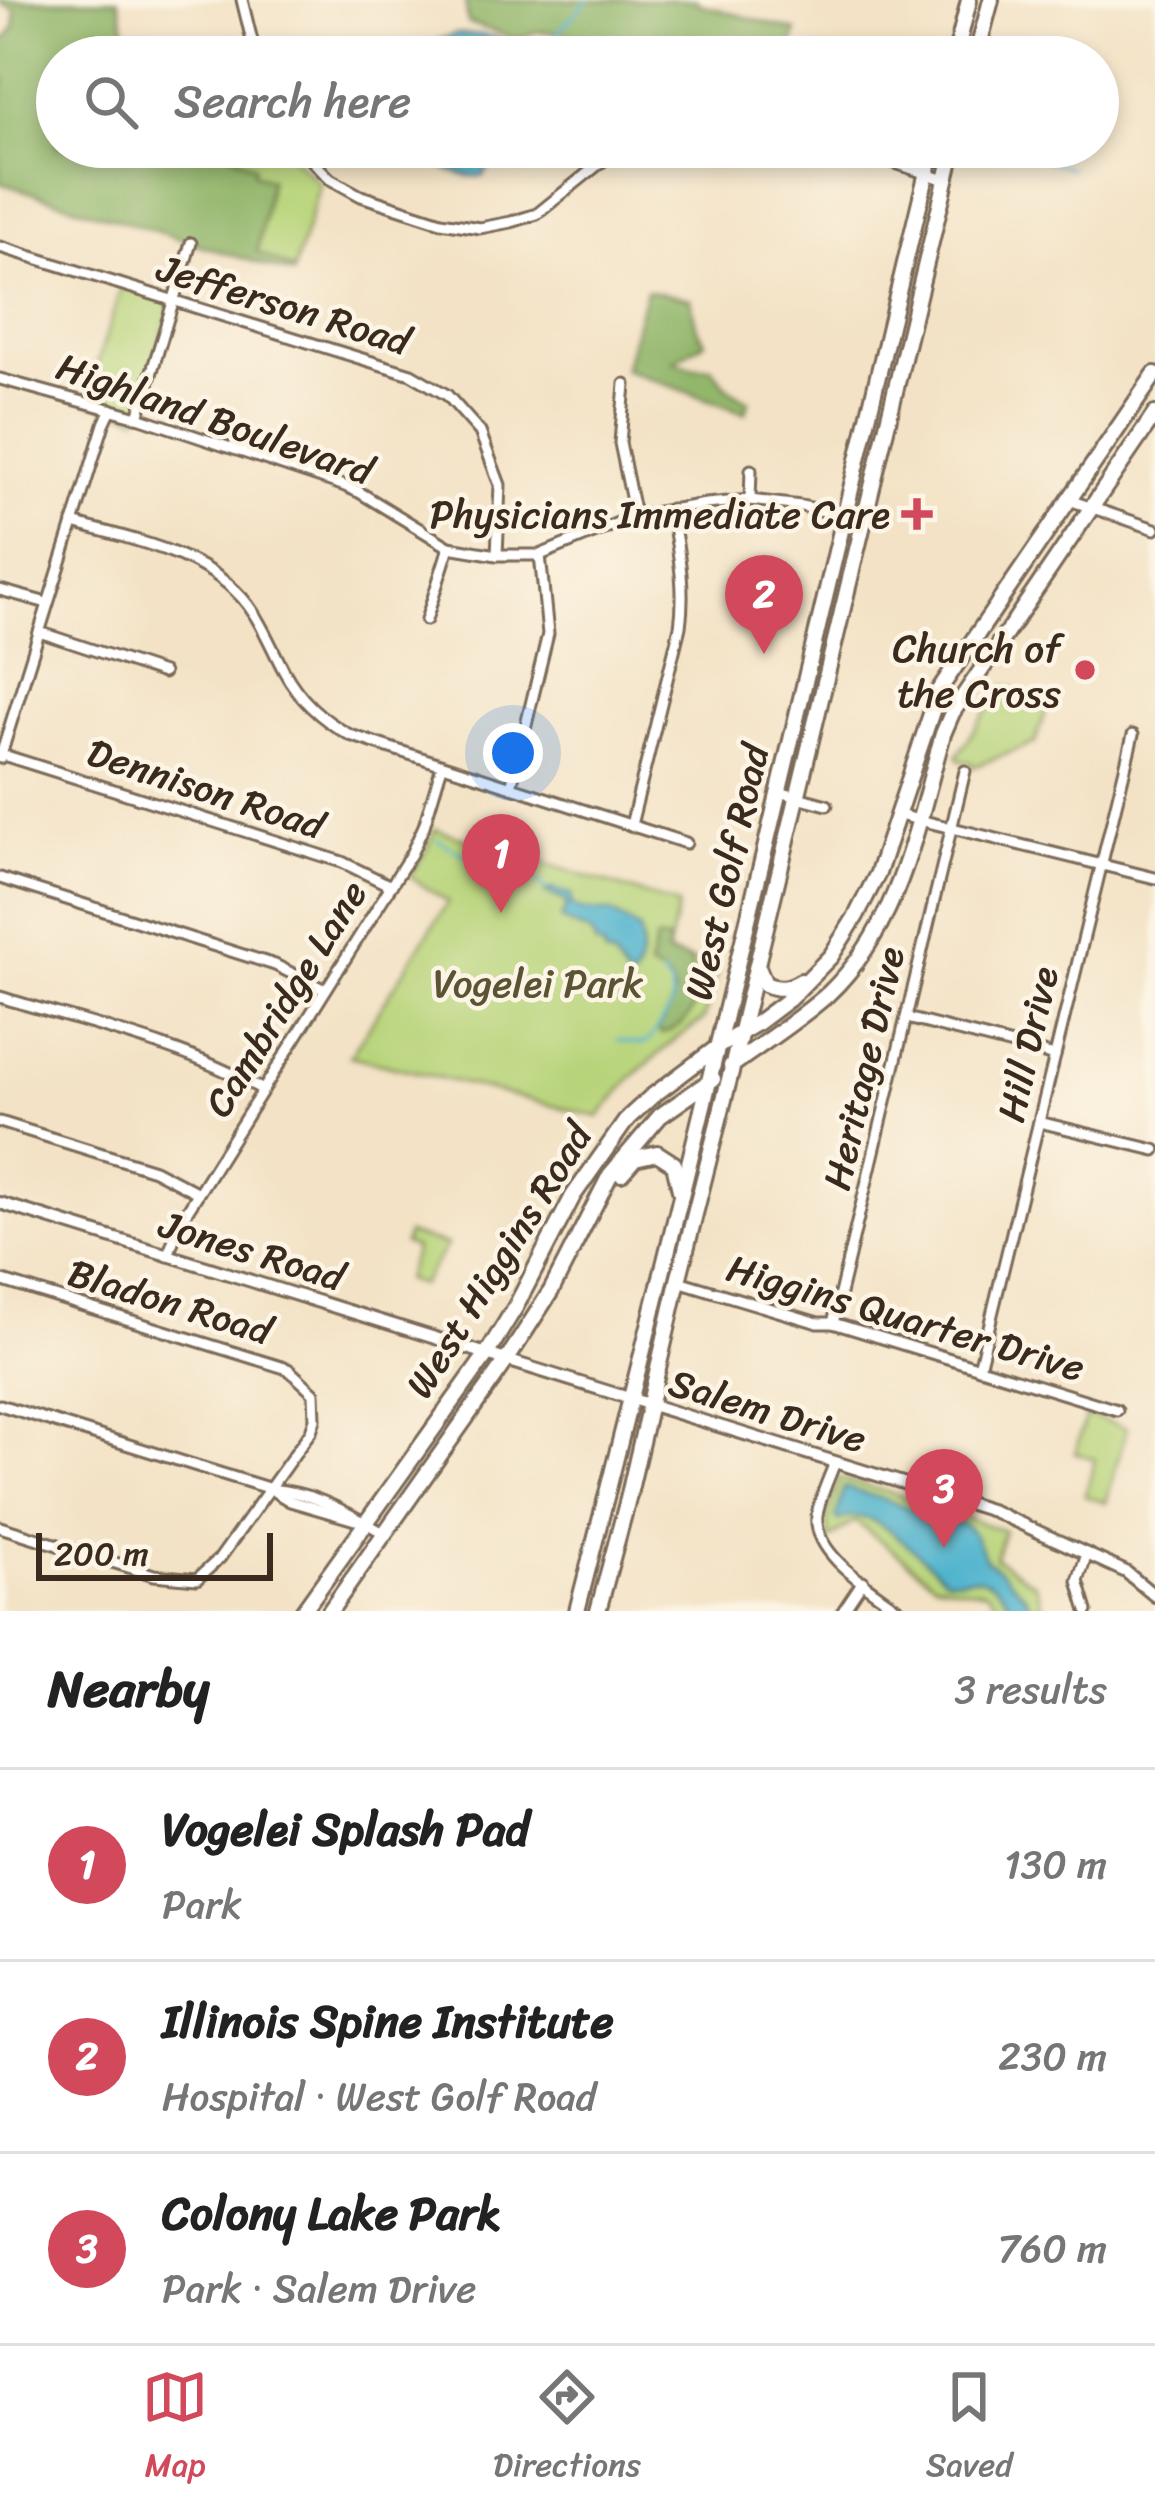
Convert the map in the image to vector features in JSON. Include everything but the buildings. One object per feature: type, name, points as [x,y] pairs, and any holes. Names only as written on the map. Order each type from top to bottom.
[{"type":"main road","points":[[960,36],[969,0]]},
{"type":"main road","points":[[982,36],[991,0]]},
{"type":"main road","name":"West Golf Road","points":[[577,1611],[711,1080],[928,168]]},
{"type":"main road","name":"West Golf Road","points":[[598,1611],[948,168]]},
{"type":"main road","name":"West Higgins Road","points":[[303,1611],[486,1355],[573,1196],[628,1118],[719,1046],[789,999],[830,956],[878,873],[939,689],[1155,374]]},
{"type":"main road","name":"West Higgins Road","points":[[330,1611],[551,1291],[610,1174],[660,1116],[826,995],[876,934],[905,866],[943,734],[962,695],[1155,415]]},
{"type":"main road","points":[[757,964],[765,984],[780,989],[816,972]]},
{"type":"main road","points":[[598,1201],[635,1158],[652,1152],[674,1164],[680,1199]]},
{"type":"street","points":[[242,0],[251,36]]},
{"type":"street","points":[[319,168],[361,196],[441,222],[480,228],[537,214],[594,168]]},
{"type":"street","points":[[936,168],[945,179]]},
{"type":"street","points":[[138,417],[191,243]]},
{"type":"street","name":"Jefferson Road","points":[[0,248],[411,374],[443,392],[481,432],[500,485],[497,555]]},
{"type":"street","name":"Highland Boulevard","points":[[0,379],[138,417],[359,492],[449,547],[497,555],[540,555],[635,516],[750,500],[862,519]]},
{"type":"street","points":[[625,384],[620,443],[635,516]]},
{"type":"street","points":[[0,755],[111,409]]},
{"type":"street","points":[[750,500],[751,470]]},
{"type":"street","points":[[1069,500],[1155,529]]},
{"type":"street","points":[[631,825],[683,604],[684,581],[671,509]]},
{"type":"street","points":[[73,523],[210,570],[249,607],[293,687],[324,718],[350,735],[686,843]]},
{"type":"street","points":[[426,620],[449,547]]},
{"type":"street","points":[[511,787],[548,634],[540,555]]},
{"type":"street","points":[[0,590],[47,603]]},
{"type":"street","points":[[39,632],[163,673]]},
{"type":"street","name":"Hill Drive","points":[[979,1368],[1133,734]]},
{"type":"street","name":"Dennison Road","points":[[0,755],[342,862],[391,886]]},
{"type":"street","name":"Cambridge Lane","points":[[168,1256],[179,1224],[420,837],[442,766]]},
{"type":"street","name":"Heritage Drive","points":[[833,1323],[965,771]]},
{"type":"street","points":[[779,792],[827,805]]},
{"type":"street","points":[[899,815],[1155,878]]},
{"type":"street","points":[[0,878],[288,969],[325,990]]},
{"type":"street","points":[[0,997],[184,1054],[230,1071],[263,1090]]},
{"type":"street","points":[[907,1018],[1055,1056]]},
{"type":"street","points":[[0,1122],[154,1170],[198,1193]]},
{"type":"street","points":[[1040,1122],[1155,1150]]},
{"type":"street","name":"Jones Road","points":[[0,1203],[486,1355]]},
{"type":"street","name":"Bladon Road","points":[[0,1280],[288,1369],[314,1393],[314,1425],[271,1489]]},
{"type":"street","name":"Higgins Quarter Drive","points":[[678,1281],[1117,1410]]},
{"type":"street","name":"Salem Drive","points":[[486,1355],[993,1511],[1126,1572],[1155,1596]]},
{"type":"street","points":[[0,1405],[271,1489],[290,1502],[364,1522],[384,1533]]},
{"type":"street","points":[[835,1462],[817,1513],[817,1534],[828,1554],[901,1611]]},
{"type":"street","points":[[0,1527],[154,1575],[197,1579],[220,1558],[271,1489]]},
{"type":"street","points":[[1087,1554],[1078,1581],[1087,1611]]},
{"type":"street","points":[[843,1611],[863,1581]]},
{"type":"green space","points":[[118,0],[127,36],[36,36],[36,168],[254,168],[254,174],[270,179],[257,252],[294,270],[293,274],[0,183],[0,100],[6,79],[0,77],[0,43],[11,33],[15,10],[0,3]]},
{"type":"green space","points":[[465,0],[697,0],[796,31],[795,36],[535,32],[509,36],[468,23]]},
{"type":"green space","points":[[253,168],[304,168],[320,184],[294,270],[257,253],[270,180],[254,174]]},
{"type":"green space","points":[[122,285],[172,301],[138,417],[85,402]]},
{"type":"green space","points":[[646,290],[691,299],[696,326],[705,342],[674,361],[694,368],[711,367],[729,389],[749,401],[745,413],[624,369]]},
{"type":"green space","points":[[1003,686],[1049,701],[1035,743],[973,767],[957,756]]},
{"type":"green space","name":"Vogelei Park","points":[[435,829],[678,905],[667,953],[718,968],[704,1019],[631,1078],[599,1117],[350,1056],[448,902],[410,877]]},
{"type":"green space","points":[[656,939],[669,941],[667,954],[690,960],[695,995],[684,1022],[661,1034],[658,1028],[673,994],[668,980],[649,968]]},
{"type":"green space","points":[[407,1234],[447,1245],[421,1285],[405,1280],[415,1248],[404,1244]]},
{"type":"green space","points":[[1086,1415],[1127,1428],[1106,1503],[1085,1496],[1095,1459],[1075,1453]]},
{"type":"green space","points":[[839,1478],[1004,1531],[995,1558],[1035,1584],[1044,1611],[1004,1611],[987,1592],[935,1583],[855,1521],[829,1539],[827,1519]]},
{"type":"water","points":[[444,168],[489,168],[483,176]]},
{"type":"water","points":[[551,889],[571,894],[572,906],[609,912],[638,929],[641,954],[633,979],[626,977],[590,934],[561,918],[567,905],[545,893]]},
{"type":"water","points":[[844,1487],[965,1525],[986,1560],[1025,1596],[1034,1611],[1013,1611],[999,1590],[982,1579],[945,1578],[910,1546],[866,1518],[839,1521]]},
{"type":"waterway","points":[[554,36],[588,0]]},
{"type":"waterway","points":[[438,840],[477,860],[526,874],[547,890]]},
{"type":"waterway","points":[[618,1040],[649,1041],[672,1005],[671,987],[661,974]]},
{"type":"place","name":"Physicians Immediate Care","points":[[917,514]]},
{"type":"place","name":"Illinois Spine Institute","points":[[764,654]]},
{"type":"place","name":"Church of the Cross","points":[[1085,670]]},
{"type":"place","name":"Vogelei Splash Pad","points":[[501,913]]},
{"type":"place","name":"Colony Lake Park","points":[[944,1548]]}]
